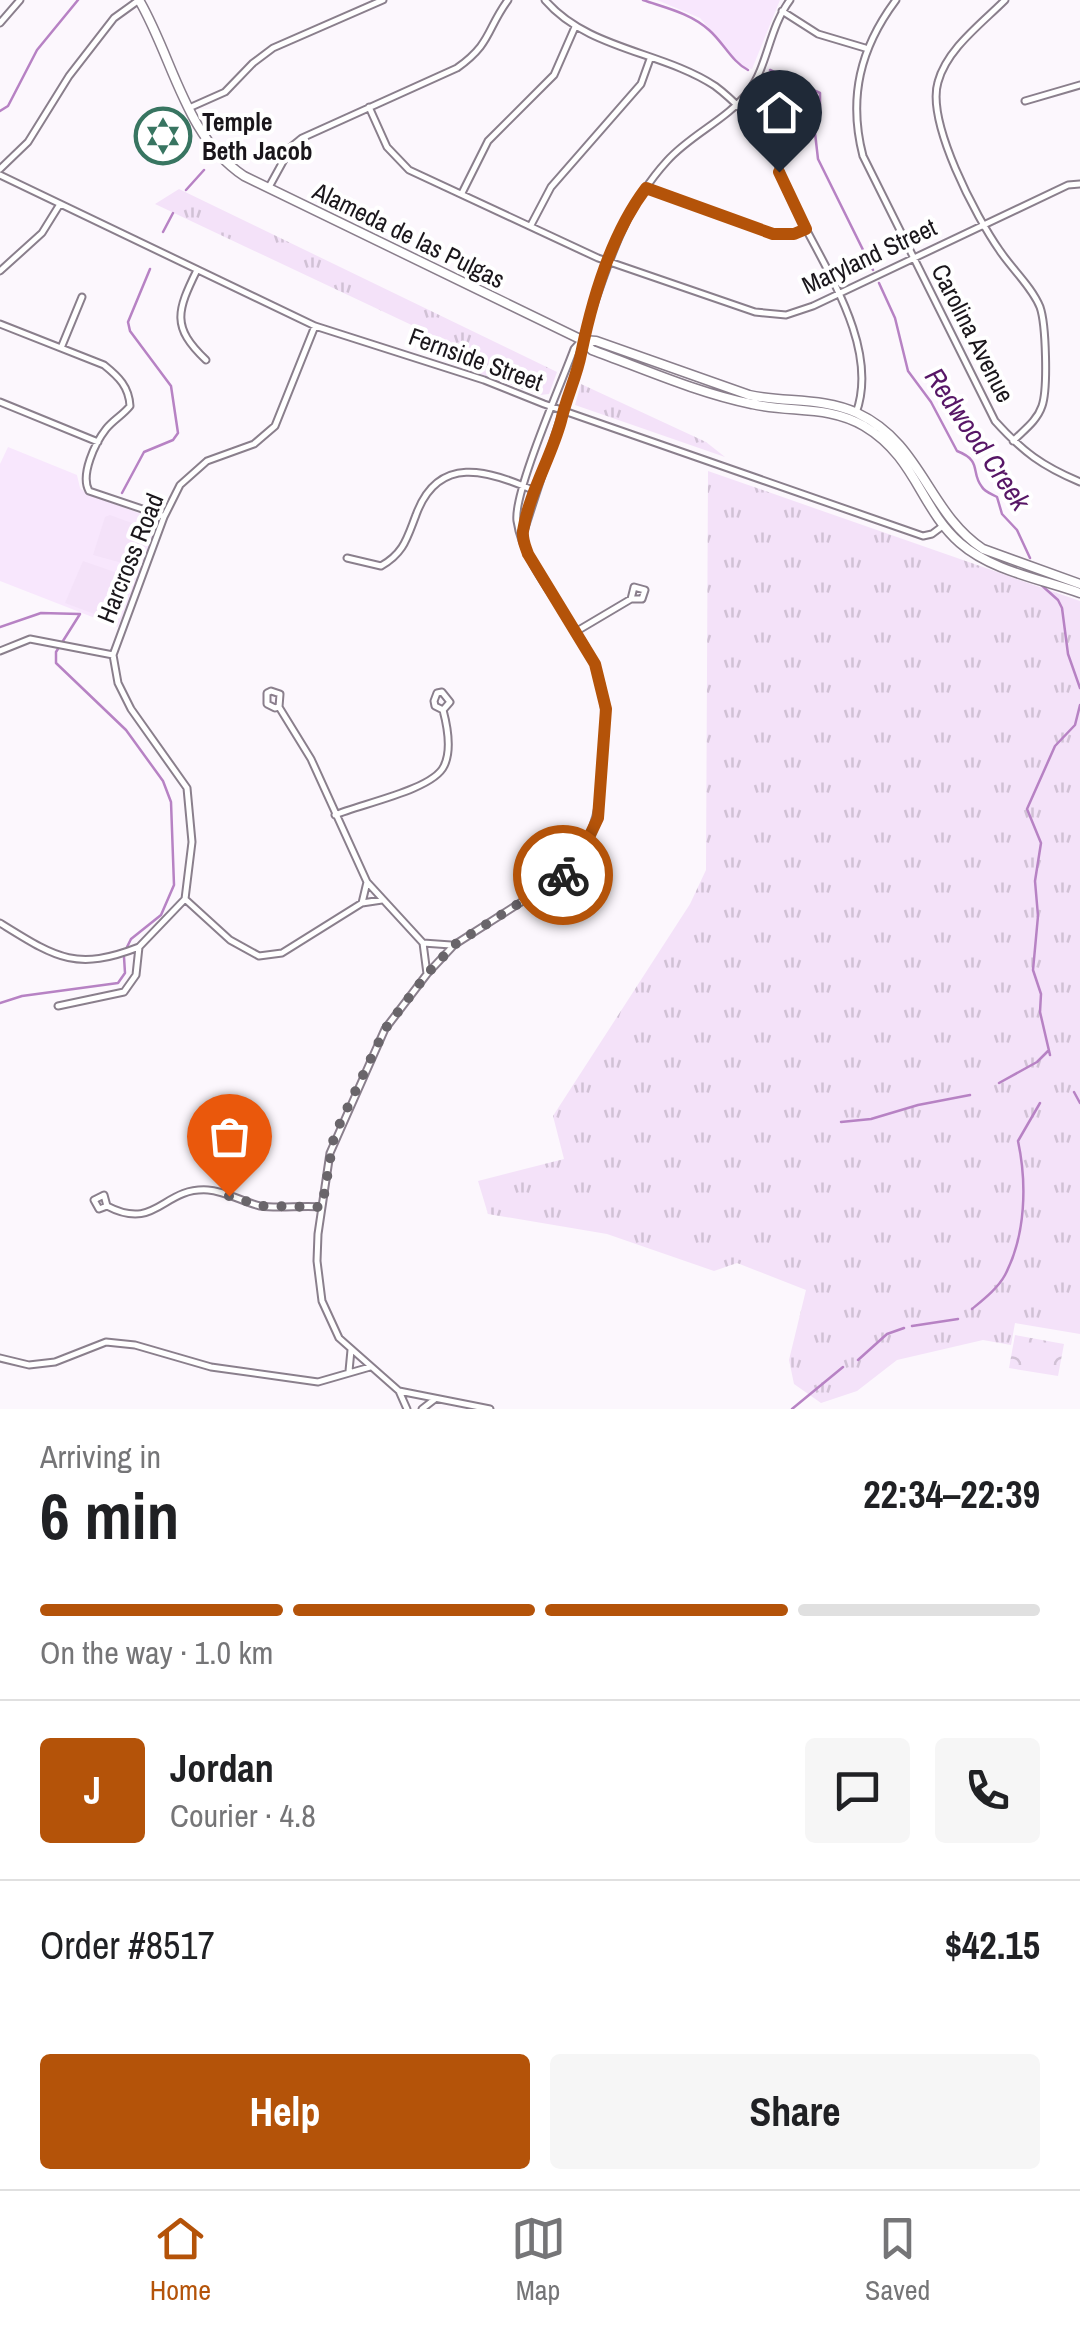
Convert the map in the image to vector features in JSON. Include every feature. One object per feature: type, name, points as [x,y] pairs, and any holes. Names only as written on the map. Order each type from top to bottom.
[{"type":"main road","name":"Alameda de las Pulgas","points":[[139,0],[203,134],[222,158],[268,190],[582,340],[592,350],[730,398],[764,406],[811,408],[855,416],[900,444],[961,544],[988,560],[1080,593]]},
{"type":"main road","name":"Alameda de las Pulgas","points":[[948,523],[983,549],[1080,584]]},
{"type":"street","points":[[0,23],[20,0]]},
{"type":"street","points":[[0,172],[28,142],[58,92],[114,18],[139,0]]},
{"type":"street","points":[[189,108],[225,92],[274,48],[383,0]]},
{"type":"street","points":[[268,190],[282,160],[302,138],[457,68],[474,56],[487,41],[508,0]]},
{"type":"street","points":[[545,0],[575,27],[693,74],[718,88],[773,148],[784,184],[853,329],[862,374],[862,395],[855,416]]},
{"type":"street","points":[[522,537],[581,356],[582,340],[633,204],[688,140],[736,106],[752,86],[790,0]]},
{"type":"street","name":"Carolina Avenue","points":[[896,0],[866,48],[855,108],[863,156],[995,421],[1013,441],[1048,468],[1080,482]]},
{"type":"street","points":[[1005,0],[962,44],[944,67],[937,84],[938,126],[984,224],[1036,299],[1042,320],[1044,402],[1034,420],[1013,441]]},
{"type":"street","points":[[782,11],[818,34],[866,48]]},
{"type":"street","points":[[462,193],[488,141],[554,74],[575,27]]},
{"type":"street","points":[[530,226],[551,187],[640,84],[650,58]]},
{"type":"street","points":[[1025,101],[1080,86]]},
{"type":"street","name":"Maryland Street","points":[[370,107],[396,160],[408,170],[609,262],[756,312],[786,315],[839,295],[1068,184],[1080,184]]},
{"type":"street","name":"Fernside Street","points":[[0,172],[315,326],[467,375],[924,536],[948,523]]},
{"type":"street","points":[[646,188],[773,234],[794,234],[806,229]]},
{"type":"street","points":[[0,271],[42,234],[60,204]]},
{"type":"street","points":[[196,270],[184,297],[179,322],[192,347],[206,360]]},
{"type":"street","points":[[60,348],[82,297]]},
{"type":"street","points":[[0,324],[104,366],[127,389],[130,406],[104,431],[85,477],[89,490],[164,517]]},
{"type":"street","name":"Harcross Road","points":[[185,900],[192,842],[188,788],[131,710],[118,683],[113,655],[164,517],[180,485],[207,461],[254,444],[275,426],[315,326]]},
{"type":"street","points":[[407,1409],[398,1391],[338,1338],[322,1302],[317,1261],[322,1207],[334,1136],[385,1029],[454,945],[562,876],[582,852],[598,818],[606,709],[595,664],[538,571],[516,520],[524,486],[574,349],[582,340]]},
{"type":"street","points":[[0,402],[98,442]]},
{"type":"street","points":[[348,558],[381,566],[396,558],[408,541],[422,498],[434,484],[464,470],[536,491]]},
{"type":"street","points":[[577,631],[632,599]]},
{"type":"street","points":[[0,650],[23,639],[113,655]]},
{"type":"street","points":[[280,706],[311,759],[367,882],[423,942],[427,974]]},
{"type":"street","points":[[335,815],[436,776],[444,766],[447,750],[444,710]]},
{"type":"street","points":[[362,903],[367,882]]},
{"type":"street","points":[[0,923],[42,949],[71,959],[105,960],[139,947],[185,900],[230,940],[259,956],[282,953],[362,903],[382,900]]},
{"type":"street","points":[[423,942],[454,945]]},
{"type":"street","points":[[58,1006],[124,992],[136,975],[139,947]]},
{"type":"street","points":[[107,1206],[131,1217],[147,1214],[186,1192],[209,1190],[262,1206],[322,1207]]},
{"type":"street","points":[[0,1358],[29,1364],[56,1362],[106,1342],[135,1344],[211,1367],[318,1382],[370,1367]]},
{"type":"street","points":[[350,1372],[351,1350]]},
{"type":"street","points":[[398,1391],[490,1409]]},
{"type":"street","points":[[422,1409],[436,1398]]},
{"type":"shaded area","points":[[657,0],[780,0],[752,69],[742,67],[700,18]]},
{"type":"shaded area","points":[[8,447],[77,475],[80,488],[87,494],[161,521],[118,627],[0,581],[0,464]]},
{"type":"green space","points":[[179,189],[557,372],[549,394],[540,395],[441,360],[442,344],[437,337],[155,204]]},
{"type":"green space","points":[[581,384],[706,442],[725,457],[575,405]]},
{"type":"green space","points":[[708,471],[1080,601],[1080,1334],[1015,1323],[1011,1345],[983,1340],[897,1360],[857,1391],[821,1403],[794,1384],[789,1360],[806,1290],[737,1263],[714,1271],[607,1234],[488,1214],[478,1181],[564,1159],[553,1116],[690,904],[706,870]]},
{"type":"green space","points":[[110,515],[151,530],[137,567],[93,555],[105,517]]},
{"type":"green space","points":[[83,561],[132,578],[113,621],[65,603]]},
{"type":"green space","points":[[1015,1335],[1064,1344],[1058,1376],[1009,1368]]},
{"type":"waterway","points":[[0,111],[8,106],[37,50],[78,0]]},
{"type":"waterway","name":"Redwood Creek","points":[[643,0],[702,24],[748,70]]},
{"type":"waterway","name":"Redwood Creek","points":[[770,70],[820,93],[815,133],[818,159],[873,270]]},
{"type":"waterway","points":[[186,190],[204,170]]},
{"type":"waterway","points":[[163,232],[173,213]]},
{"type":"waterway","points":[[122,493],[144,452],[173,440],[178,433],[171,386],[130,331],[128,322],[150,269]]},
{"type":"waterway","name":"Redwood Creek","points":[[879,283],[895,318],[908,371],[931,402],[957,451],[973,463],[982,487],[997,497],[1002,514],[1017,530],[1030,558]]},
{"type":"waterway","name":"Redwood Creek","points":[[1039,583],[1062,608],[1068,654],[1080,688]]},
{"type":"waterway","points":[[0,627],[41,613],[80,614],[56,652],[56,663],[126,730],[163,781],[171,802],[174,885],[161,915],[131,939],[126,949]]},
{"type":"waterway","name":"Redwood Creek","points":[[1050,1055],[1040,1012],[1041,994],[1033,970],[1038,916],[1035,881],[1041,843],[1027,809],[1055,746],[1075,725],[1080,705]]},
{"type":"waterway","points":[[0,1003],[22,996],[118,983],[125,973],[124,957]]},
{"type":"waterway","name":"Redwood Creek","points":[[999,1083],[1037,1062],[1048,1051]]},
{"type":"waterway","name":"Redwood Creek","points":[[1074,1092],[1080,1103]]},
{"type":"waterway","name":"Redwood Creek","points":[[841,1122],[871,1119],[970,1095]]},
{"type":"waterway","points":[[972,1309],[999,1284],[1012,1259],[1023,1209],[1018,1141],[1040,1103]]},
{"type":"waterway","points":[[912,1326],[958,1319]]},
{"type":"waterway","points":[[858,1360],[887,1334],[904,1328]]},
{"type":"waterway","points":[[792,1409],[843,1367]]},
{"type":"way so far","points":[[229,1196],[262,1206],[322,1207],[334,1136],[385,1029],[454,945],[563,875]]},
{"type":"place","name":"Temple Beth Jacob","points":[[163,136]]},
{"type":"route","points":[[563,875],[576,862],[598,818],[606,709],[595,664],[528,554],[522,537],[529,509],[560,424],[581,356],[582,340],[633,204],[646,188],[773,234],[794,234],[806,229],[779,172]]}]
